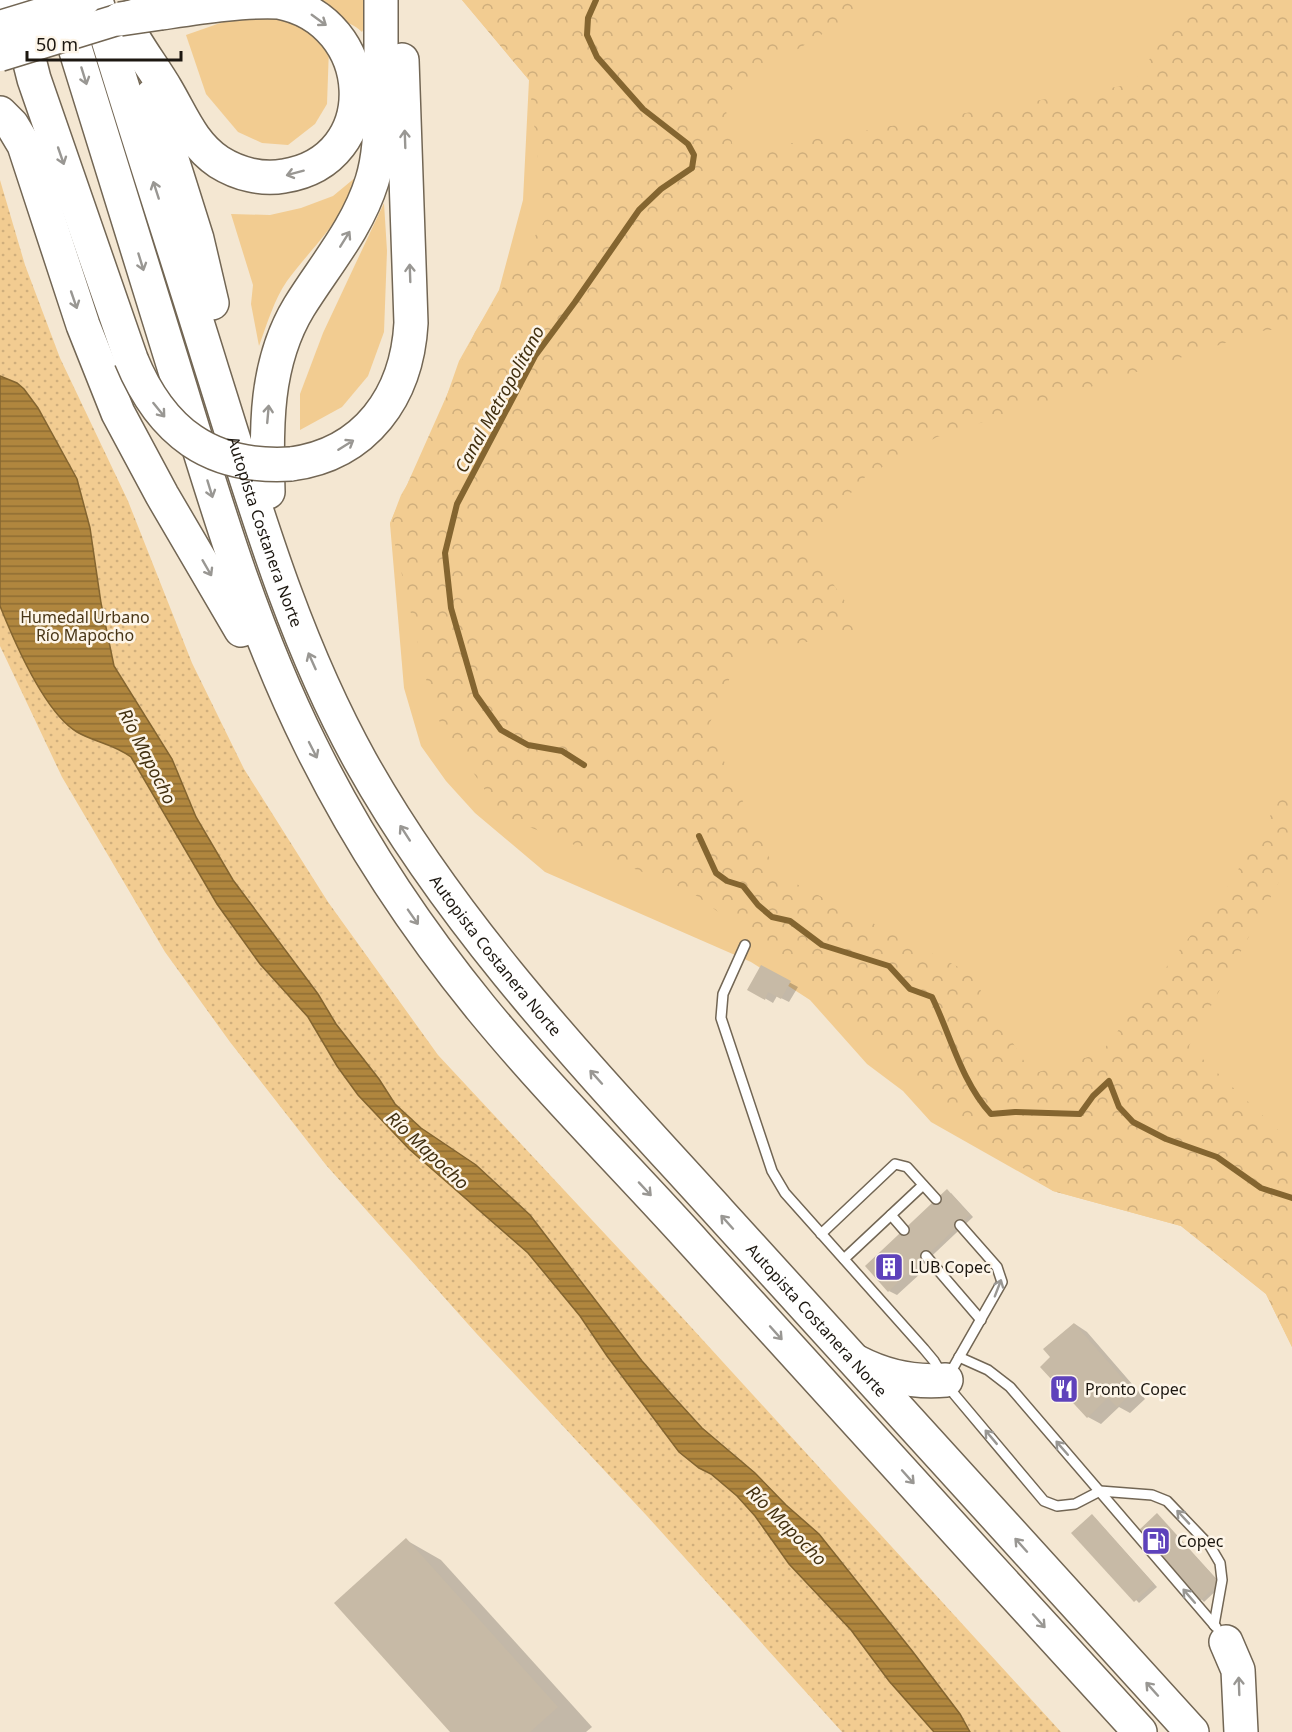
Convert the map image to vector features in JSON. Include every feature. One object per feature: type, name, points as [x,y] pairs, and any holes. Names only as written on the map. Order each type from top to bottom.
[{"type":"highway","points":[[262,0],[290,4],[318,18],[341,40],[355,71],[357,98],[345,136],[319,163],[292,175],[262,177],[233,169],[219,162],[196,142],[166,88],[118,15],[262,0]]},
{"type":"highway","points":[[274,557],[268,504],[267,449],[269,407],[275,364],[291,321],[346,238],[366,199],[373,178],[380,133],[381,0]]},
{"type":"highway","points":[[37,15],[34,79],[131,359],[154,404],[177,430],[207,449],[238,461],[272,465],[304,462],[330,454],[345,446],[371,425],[393,395],[408,354],[411,323],[400,0]]},
{"type":"highway","points":[[37,15],[254,618],[312,748],[367,848],[428,938],[483,1011],[1140,1732]]},
{"type":"highway","points":[[118,15],[174,162],[205,270],[236,446]]},
{"type":"highway","name":"Autopista Costanera Norte","points":[[118,15],[236,446],[305,646],[342,727],[389,810],[439,885],[550,1024],[851,1359],[1192,1732]]},
{"type":"highway","points":[[0,113],[12,124],[24,146],[83,325],[100,369],[139,454],[250,645],[288,697]]},
{"type":"highway","points":[[851,1359],[893,1377],[912,1381],[953,1368]]},
{"type":"highway","points":[[1220,1633],[1238,1670],[1241,1732]]},
{"type":"main road","points":[[0,26],[85,0]]},
{"type":"main road","points":[[0,56],[37,15],[118,15]]},
{"type":"lane","points":[[745,945],[723,994],[721,1018],[772,1171],[785,1192],[924,1349],[953,1368],[988,1370],[1010,1388],[1220,1633]]},
{"type":"lane","points":[[821,1234],[895,1164],[907,1167],[936,1199]]},
{"type":"lane","points":[[844,1259],[924,1185]]},
{"type":"lane","points":[[891,1215],[904,1230]]},
{"type":"lane","points":[[960,1225],[997,1267],[1002,1277],[1001,1286],[953,1368],[954,1394],[1044,1501],[1057,1506],[1075,1504],[1100,1491],[1152,1495],[1173,1506],[1216,1554],[1221,1571],[1220,1633]]},
{"type":"lane","points":[[926,1256],[981,1320]]},
{"type":"green space","points":[[315,0],[363,0],[365,26],[362,32],[337,17]]},
{"type":"green space","points":[[462,0],[1292,0],[1292,1347],[1266,1294],[1181,1226],[1053,1191],[931,1122],[903,1091],[867,1064],[810,1000],[751,962],[545,872],[475,813],[446,781],[421,746],[404,688],[390,524],[401,495],[422,460],[434,432],[459,361],[499,290],[523,200],[529,80]]},
{"type":"green space","points":[[462,0],[878,0],[723,95],[734,153],[1133,84],[1189,0],[1292,0],[1292,327],[1262,331],[937,437],[866,476],[806,544],[866,632],[741,653],[708,727],[777,874],[970,973],[1032,1074],[1101,1053],[1229,885],[1292,779],[1292,863],[1287,867],[1189,1046],[1292,1143],[1292,1347],[1266,1294],[1181,1226],[1053,1191],[943,1106],[818,986],[690,891],[502,816],[434,713],[390,523],[475,332],[545,220],[529,80]]},
{"type":"green space","points":[[269,15],[298,21],[329,48],[327,104],[315,124],[288,145],[262,143],[238,132],[206,94],[186,35],[226,21]]},
{"type":"green space","points":[[356,177],[351,192],[336,219],[282,288],[259,346],[251,304],[253,285],[231,214],[270,215],[301,208],[333,196]]},
{"type":"green space","name":"Humedal Urbano Río Mapocho","points":[[0,180],[25,265],[60,358],[128,501],[192,663],[244,769],[328,902],[438,1055],[648,1280],[1061,1732],[842,1732],[647,1516],[476,1333],[326,1165],[230,1042],[165,952],[62,777],[0,646]]},
{"type":"green space","points":[[384,203],[387,251],[384,332],[368,376],[342,407],[300,430],[300,394],[323,333]]},
{"type":"water","name":"Río Mapocho","points":[[0,376],[17,383],[24,389],[38,408],[77,479],[90,528],[101,603],[114,666],[172,759],[196,817],[233,880],[318,994],[336,1024],[379,1079],[395,1104],[421,1128],[476,1165],[530,1215],[642,1361],[671,1394],[702,1428],[755,1473],[819,1534],[913,1652],[960,1714],[970,1732],[934,1732],[889,1681],[851,1630],[789,1564],[755,1516],[737,1496],[711,1474],[699,1468],[679,1452],[580,1316],[528,1253],[409,1149],[358,1095],[337,1066],[308,1017],[260,964],[217,904],[131,757],[77,732],[53,709],[31,675],[0,606]]},
{"type":"building","points":[[761,965],[791,981],[781,999],[768,992],[765,1000],[747,990]]},
{"type":"building","points":[[947,1189],[970,1215],[888,1292],[865,1266]]},
{"type":"building","points":[[1074,1323],[1134,1391],[1117,1407],[1108,1398],[1087,1418],[1040,1367],[1050,1357],[1043,1349]]},
{"type":"building","points":[[1157,1513],[1220,1583],[1200,1601],[1137,1532]]},
{"type":"building","points":[[1092,1514],[1154,1584],[1134,1602],[1071,1533]]},
{"type":"building","points":[[406,1538],[558,1707],[530,1732],[450,1732],[334,1603]]},
{"type":"waterway","name":"Canal Metropolitano","points":[[584,765],[562,751],[528,745],[501,730],[476,695],[451,608],[445,553],[457,504],[535,356],[639,210],[661,189],[692,168],[694,155],[688,144],[643,109],[597,57],[587,35],[588,18],[596,0]]},
{"type":"waterway","name":"Canal Metropolitano","points":[[699,836],[716,873],[727,881],[743,886],[758,905],[772,917],[790,921],[822,945],[889,966],[910,989],[932,997],[964,1073],[991,1114],[1015,1112],[1080,1114],[1093,1096],[1109,1081],[1119,1107],[1133,1122],[1166,1139],[1217,1157],[1261,1188],[1292,1198]]},
{"type":"place","name":"LUB Copec","points":[[889,1267]]},
{"type":"place","name":"Pronto Copec","points":[[1064,1389]]},
{"type":"place","name":"Copec","points":[[1156,1541]]}]
